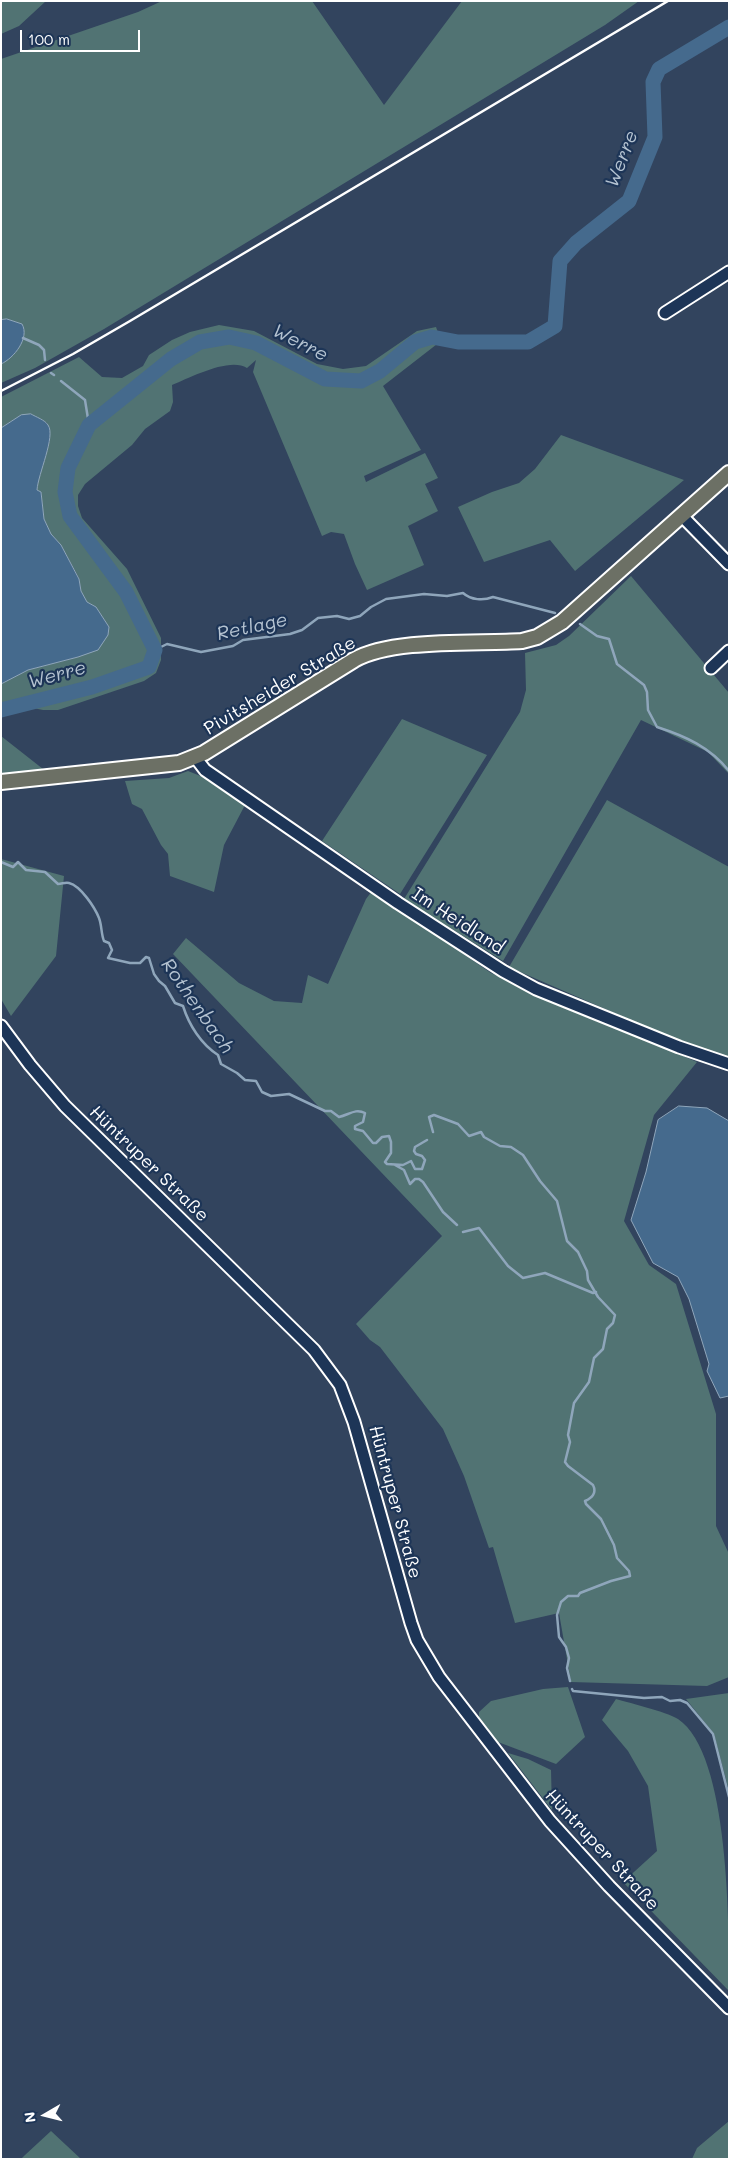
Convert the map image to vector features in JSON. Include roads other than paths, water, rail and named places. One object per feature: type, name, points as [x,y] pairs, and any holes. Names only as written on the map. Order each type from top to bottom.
[{"type":"main road","name":"Pivitsheider Straße","points":[[1,782],[161,766],[195,757],[354,660],[376,651],[396,647],[522,641],[537,636],[562,622],[729,473]]},
{"type":"street","points":[[665,313],[729,272]]},
{"type":"street","points":[[681,515],[729,564]]},
{"type":"street","points":[[711,668],[729,651]]},
{"type":"street","name":"Im Heidland","points":[[195,757],[205,770],[398,903],[503,970],[554,997],[679,1047],[729,1064]]},
{"type":"street","name":"Hüntruper Straße","points":[[1,1026],[30,1066],[65,1106],[314,1350],[328,1368],[340,1385],[354,1422],[417,1640],[439,1678],[550,1821],[609,1886],[729,2008]]},
{"type":"water","points":[[7,319],[22,324],[24,335],[19,347],[11,357],[1,364],[1,320]]},
{"type":"water","points":[[31,414],[45,422],[50,430],[50,438],[37,490],[41,492],[44,519],[51,534],[61,545],[79,579],[81,591],[87,602],[96,607],[109,627],[108,635],[98,650],[28,670],[1,684],[1,428],[21,415]]},
{"type":"water","points":[[679,1106],[707,1108],[729,1121],[729,1396],[720,1398],[707,1371],[709,1364],[689,1299],[678,1277],[653,1263],[631,1220],[646,1172],[658,1120]]},
{"type":"waterway","name":"Werre","points":[[1,710],[92,687],[149,667],[155,650],[126,592],[70,516],[65,492],[68,468],[89,425],[171,359],[200,342],[229,337],[256,343],[325,379],[361,381],[380,371],[415,342],[432,337],[458,342],[528,342],[555,326],[560,261],[576,243],[629,201],[655,137],[653,82],[659,69],[729,27]]},
{"type":"waterway","points":[[23,338],[39,345],[44,350],[45,360]]},
{"type":"waterway","points":[[61,381],[85,400],[89,425]]},
{"type":"waterway","name":"Retlage","points":[[155,650],[167,644],[201,652],[233,646],[243,640],[290,634],[302,630],[318,618],[337,616],[349,619],[360,616],[371,607],[386,599],[424,594],[447,596],[463,593],[473,598],[493,597],[555,613]]},
{"type":"waterway","name":"Retlage","points":[[580,624],[597,636],[609,639],[617,664],[644,685],[647,692],[648,710],[657,727],[696,743],[714,755],[729,771]]},
{"type":"waterway","name":"Rothenbach","points":[[1,862],[13,867],[18,862],[26,870],[45,872],[58,884],[69,883],[78,888],[91,903],[99,918],[104,941],[109,943],[112,950],[108,958],[130,963],[140,963],[146,957],[149,958],[154,974],[165,986],[175,1003],[183,1006],[196,1034],[218,1055],[221,1064],[245,1080],[256,1081],[262,1092],[271,1096],[289,1094],[325,1111],[331,1111],[339,1117],[355,1112],[365,1113],[363,1122],[355,1126],[355,1129],[363,1131],[373,1143],[376,1143],[382,1137],[389,1136],[391,1153],[385,1162],[387,1164],[403,1165],[411,1161],[415,1169],[422,1169],[425,1160],[414,1151],[415,1147],[427,1140]]},
{"type":"waterway","name":"Rothenbach","points":[[433,1132],[429,1117],[434,1115],[458,1124],[469,1136],[481,1132],[484,1137],[500,1146],[511,1147],[523,1155],[540,1181],[557,1201],[567,1241],[578,1252],[587,1271],[588,1280],[598,1297],[615,1315],[613,1323],[607,1329],[603,1349],[594,1358],[589,1382],[574,1403],[568,1435],[570,1442],[565,1462],[593,1485],[594,1493],[592,1497],[585,1501],[586,1504],[601,1519],[614,1545],[617,1558],[629,1571],[630,1576],[611,1581],[580,1593],[578,1596],[568,1596],[561,1602],[557,1615],[559,1637],[566,1647],[569,1658],[567,1668],[570,1681]]},
{"type":"waterway","points":[[395,1165],[404,1170],[410,1184],[415,1179],[423,1182],[443,1212],[457,1225]]},
{"type":"waterway","points":[[463,1232],[479,1228],[508,1266],[523,1278],[545,1273],[593,1293],[596,1292]]},
{"type":"waterway","name":"Rothenbach","points":[[572,1689],[573,1691],[644,1698],[662,1697],[670,1701],[680,1700],[687,1703],[713,1734],[729,1797]]},
{"type":"railway","points":[[1,391],[73,354],[130,321],[668,1]]}]
